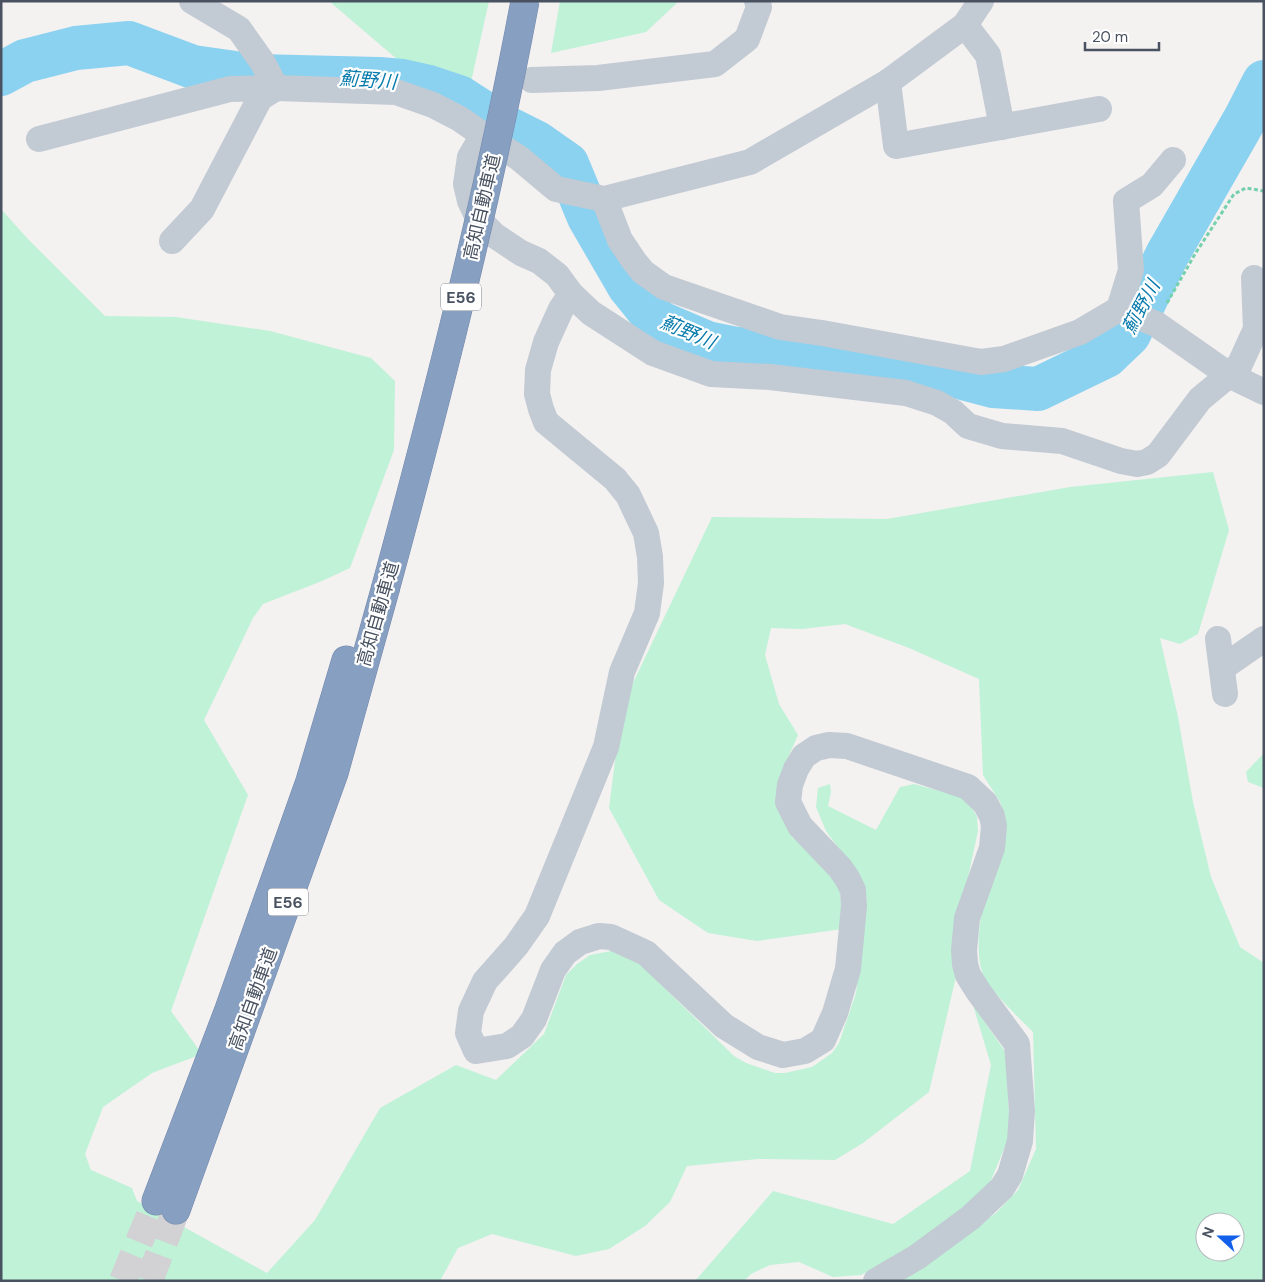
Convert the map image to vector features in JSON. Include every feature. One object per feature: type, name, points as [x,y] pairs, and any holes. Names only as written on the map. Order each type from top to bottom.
[{"type":"highway","name":"高知自動車道","points":[[166,1206],[334,773],[487,106],[506,1]]},
{"type":"highway","name":"高知自動車道","points":[[377,589],[460,302],[506,103],[525,1]]},
{"type":"street","points":[[192,1],[239,29],[263,63],[276,88]]},
{"type":"street","points":[[532,80],[598,78],[715,64],[747,39],[759,7],[757,1]]},
{"type":"street","points":[[38,138],[230,89],[276,88],[396,92],[433,105],[460,119],[519,158],[556,189],[604,199],[750,162],[888,82],[965,25],[981,1]]},
{"type":"street","points":[[965,25],[988,55],[1002,127]]},
{"type":"street","points":[[888,82],[896,146],[1099,109]]},
{"type":"street","points":[[172,241],[202,209],[260,98],[276,88]]},
{"type":"street","points":[[483,135],[470,157],[466,184],[470,201],[479,220],[494,236],[521,253],[539,261],[551,270],[571,294],[591,313],[653,353],[711,374],[770,377],[906,393],[953,412],[968,426],[1002,436],[1062,441],[1120,461],[1137,464],[1147,462],[1158,456],[1200,399],[1240,364],[1260,329],[1254,278]]},
{"type":"street","points":[[604,199],[620,240],[643,272],[664,287],[780,327],[981,362],[1004,359],[1080,332],[1119,309],[1131,270],[1126,201],[1152,185],[1173,160]]},
{"type":"street","points":[[571,294],[561,309],[546,342],[538,370],[537,394],[546,422],[615,479],[632,502],[646,533],[650,557],[651,583],[648,605],[647,612],[622,672],[606,747],[537,916],[516,946],[485,981],[471,1011],[468,1033],[476,1051],[507,1046],[522,1036],[534,1019],[552,970],[565,953],[580,942],[599,936],[611,937],[646,953],[724,1026],[758,1047],[783,1055],[805,1051],[823,1040],[835,1012],[848,969],[854,906],[852,890],[847,878],[800,826],[788,802],[790,785],[796,769],[804,756],[816,748],[829,745],[847,746],[968,787],[985,803],[992,816],[994,826],[992,848],[967,918],[964,950],[966,964],[968,975],[978,991],[1017,1044],[1022,1111],[1020,1141],[1010,1175],[1002,1188],[986,1204],[918,1257],[876,1281]]},
{"type":"street","points":[[1119,309],[1156,324],[1229,375],[1264,392]]},
{"type":"street","points":[[1218,639],[1225,694]]},
{"type":"street","points":[[1222,668],[1264,639]]},
{"type":"path","points":[[1156,324],[1195,254],[1234,194],[1246,188],[1264,191]]},
{"type":"green space","points":[[329,1],[489,1],[471,82],[438,78],[398,60]]},
{"type":"green space","points":[[560,1],[679,1],[646,32],[551,53]]},
{"type":"green space","points":[[1,209],[27,238],[105,316],[176,317],[270,331],[371,358],[395,381],[394,450],[350,568],[263,604],[253,618],[204,720],[248,795],[171,1011],[202,1054],[152,1073],[103,1107],[85,1154],[91,1170],[132,1188],[137,1201],[267,1273],[315,1220],[380,1108],[456,1065],[496,1080],[544,1034],[566,975],[590,955],[611,951],[640,964],[734,1056],[746,1063],[775,1073],[785,1073],[812,1067],[832,1053],[839,1043],[856,993],[867,900],[861,879],[826,831],[816,807],[818,788],[830,784],[831,792],[828,806],[876,830],[900,787],[914,784],[962,797],[971,806],[977,817],[978,831],[956,933],[956,977],[929,1092],[863,1143],[835,1160],[758,1159],[687,1166],[670,1202],[645,1226],[609,1249],[576,1256],[492,1234],[458,1248],[440,1281],[1,1281]]},
{"type":"green space","points":[[1213,472],[1229,530],[1198,634],[1180,644],[1160,638],[1178,717],[1193,802],[1211,877],[1240,947],[1264,963],[1264,1281],[896,1281],[996,1213],[1018,1190],[1036,1149],[1033,1032],[987,983],[980,961],[979,941],[984,897],[1005,815],[1000,802],[983,775],[979,679],[909,648],[845,624],[802,629],[771,628],[765,655],[779,704],[798,735],[782,771],[778,810],[792,837],[823,862],[840,884],[842,929],[757,941],[708,933],[659,900],[609,808],[622,706],[712,517],[887,519],[1070,487]]},
{"type":"green space","points":[[1264,753],[1264,788],[1248,782],[1246,772]]},
{"type":"green space","points":[[973,1005],[1006,1053],[1010,1134],[990,1183],[958,1214],[897,1256],[861,1275],[833,1277],[799,1262],[770,1265],[751,1274],[744,1281],[695,1281],[773,1191],[893,1224],[970,1171],[991,1065]]},
{"type":"waterway","name":"薊野川","points":[[1,74],[25,61],[76,48],[129,43],[193,67],[257,76],[379,79],[402,81],[429,87],[459,97],[507,128],[537,143],[567,164],[589,217],[629,286],[658,322],[707,343],[737,349],[811,348],[910,364],[993,386],[1038,389],[1106,356],[1129,334],[1167,255],[1245,119],[1264,82]]},
{"type":"tunnel","points":[[123,1281],[156,1201]]},
{"type":"tunnel","points":[[149,1281],[176,1210]]}]
